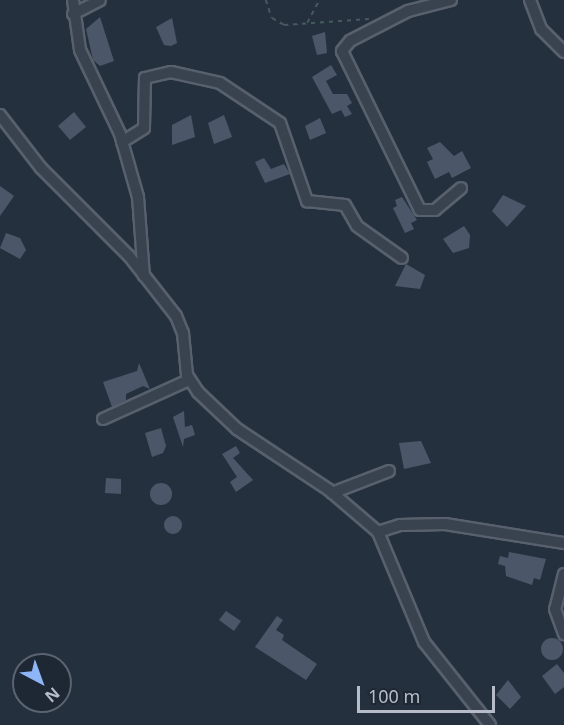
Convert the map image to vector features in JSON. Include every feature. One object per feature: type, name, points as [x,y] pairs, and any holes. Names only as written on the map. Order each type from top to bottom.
[{"type":"street","points":[[74,0],[74,14],[87,69],[122,142],[138,197],[144,276]]},
{"type":"street","points":[[74,14],[100,0]]},
{"type":"street","points":[[451,0],[389,21],[350,41],[343,55],[420,210],[435,210],[461,188]]},
{"type":"street","points":[[530,0],[541,29],[564,52]]},
{"type":"street","points":[[122,142],[144,128],[145,78],[171,72],[220,83],[280,123],[307,201],[345,205],[357,226],[402,258]]},
{"type":"street","points":[[0,115],[41,168],[144,276],[176,315],[183,333],[189,380],[237,429],[332,493],[378,532],[424,642],[490,725]]},
{"type":"street","points":[[103,419],[189,380]]},
{"type":"street","points":[[332,493],[389,471]]},
{"type":"street","points":[[378,532],[400,525],[457,525],[564,543]]},
{"type":"street","points":[[564,574],[555,609],[564,634]]},
{"type":"path","points":[[266,0],[278,22],[347,24],[377,17],[389,21]]},
{"type":"path","points":[[306,23],[320,0]]},
{"type":"building","points":[[100,17],[114,61],[100,66],[93,60],[86,29]]},
{"type":"building","points":[[172,18],[177,43],[171,46],[164,45],[156,27]]},
{"type":"building","points":[[325,32],[327,53],[317,55],[312,36]]},
{"type":"building","points":[[331,65],[337,75],[326,81],[333,94],[347,94],[352,103],[347,106],[352,114],[345,117],[341,110],[332,114],[312,77]]},
{"type":"building","points":[[74,112],[86,127],[70,140],[58,126]]},
{"type":"building","points":[[191,115],[195,137],[172,145],[172,125]]},
{"type":"building","points":[[224,115],[232,137],[214,144],[208,123]]},
{"type":"building","points":[[320,118],[326,133],[310,140],[305,126]]},
{"type":"building","points":[[440,142],[454,156],[462,151],[471,168],[452,178],[449,172],[435,179],[427,162],[433,159],[427,148]]},
{"type":"building","points":[[264,158],[271,169],[284,164],[290,174],[265,183],[255,162]]},
{"type":"building","points":[[0,186],[14,196],[0,216]]},
{"type":"building","points":[[503,195],[526,206],[507,227],[492,211]]},
{"type":"building","points":[[402,197],[417,220],[411,223],[414,229],[405,233],[393,208],[397,206],[395,200]]},
{"type":"building","points":[[464,226],[470,235],[469,248],[453,253],[443,239]]},
{"type":"building","points":[[6,233],[20,238],[26,250],[20,259],[0,248]]},
{"type":"building","points":[[406,264],[425,275],[420,289],[395,286]]},
{"type":"building","points":[[139,363],[150,389],[143,386],[126,394],[126,400],[112,407],[103,382],[137,371]]},
{"type":"building","points":[[184,411],[185,427],[192,425],[195,435],[184,439],[183,447],[173,417]]},
{"type":"building","points":[[161,428],[166,446],[163,453],[152,457],[145,433]]},
{"type":"building","points":[[421,441],[431,463],[404,469],[399,443]]},
{"type":"building","points":[[236,446],[240,453],[233,458],[253,480],[236,492],[230,482],[237,477],[222,454]]},
{"type":"building","points":[[106,478],[121,479],[121,494],[105,493]]},
{"type":"building","points":[[161,483],[171,490],[172,494],[165,504],[161,505],[151,498],[150,494],[157,484]]},
{"type":"building","points":[[173,516],[179,519],[182,525],[179,531],[173,534],[167,531],[164,525],[167,519]]},
{"type":"building","points":[[509,552],[546,559],[540,580],[534,578],[532,585],[506,576],[505,566],[498,564],[500,556],[508,558]]},
{"type":"building","points":[[226,611],[241,621],[234,631],[219,620]]},
{"type":"building","points":[[277,616],[283,620],[276,630],[284,635],[282,640],[317,664],[306,680],[255,647]]},
{"type":"building","points":[[548,638],[556,638],[563,645],[563,653],[556,660],[548,660],[541,653],[541,645]]},
{"type":"building","points":[[557,664],[564,673],[564,687],[555,694],[542,676]]},
{"type":"building","points":[[508,680],[521,697],[510,709],[496,695]]}]
